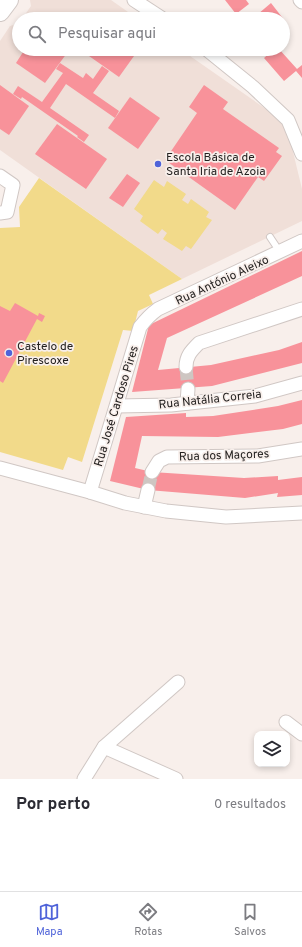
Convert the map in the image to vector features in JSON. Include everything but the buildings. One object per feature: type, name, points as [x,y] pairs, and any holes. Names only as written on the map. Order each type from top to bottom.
[{"type":"street","points":[[0,12],[9,0]]},
{"type":"street","points":[[134,0],[152,12]]},
{"type":"street","points":[[215,56],[253,86],[288,120],[302,154]]},
{"type":"street","points":[[0,176],[13,185],[3,213]]},
{"type":"street","name":"Rua António Aleixo","points":[[144,322],[150,314],[158,309],[302,241]]},
{"type":"street","points":[[186,367],[186,360],[191,350],[199,343],[302,309]]},
{"type":"street","name":"Rua José Cardoso Pires","points":[[90,492],[140,327],[144,322]]},
{"type":"street","name":"Rua Natália Correia","points":[[117,406],[187,403],[255,396],[302,384]]},
{"type":"street","points":[[187,403],[188,389]]},
{"type":"street","name":"Rua dos Maçores","points":[[152,472],[159,461],[167,457],[258,456],[302,449]]},
{"type":"street","points":[[0,468],[90,492],[125,504],[166,511],[226,517],[302,513]]},
{"type":"street","points":[[144,507],[148,490]]},
{"type":"street","points":[[84,779],[104,747],[178,682]]},
{"type":"street","points":[[286,722],[302,734]]},
{"type":"street","points":[[104,747],[176,779]]},
{"type":"lane","points":[[270,237],[280,252]]},
{"type":"shaded area","points":[[30,0],[111,0],[128,12],[27,12],[31,6]]},
{"type":"shaded area","name":"Escola Básica de Santa Iria de Azoia","points":[[12,25],[12,56],[190,56],[286,123],[302,189],[302,221],[182,279],[0,150],[0,41]]},
{"type":"shaded area","points":[[39,178],[182,279],[149,295],[153,304],[138,311],[133,331],[123,330],[82,462],[68,457],[63,470],[0,452],[0,228],[20,227],[19,207]]},
{"type":"shaded area","points":[[154,180],[164,187],[167,181],[186,194],[182,200],[188,204],[191,199],[209,212],[206,217],[212,220],[191,249],[186,246],[182,251],[163,239],[167,233],[162,229],[158,234],[140,221],[143,216],[134,209]]},
{"type":"tunnel","points":[[186,367],[188,389]]},
{"type":"tunnel","points":[[148,490],[152,472]]},
{"type":"place","name":"Escola Básica de Santa Iria de Azoia","points":[[158,164]]},
{"type":"place","name":"Castelo de Pirescoxe","points":[[9,353]]}]
